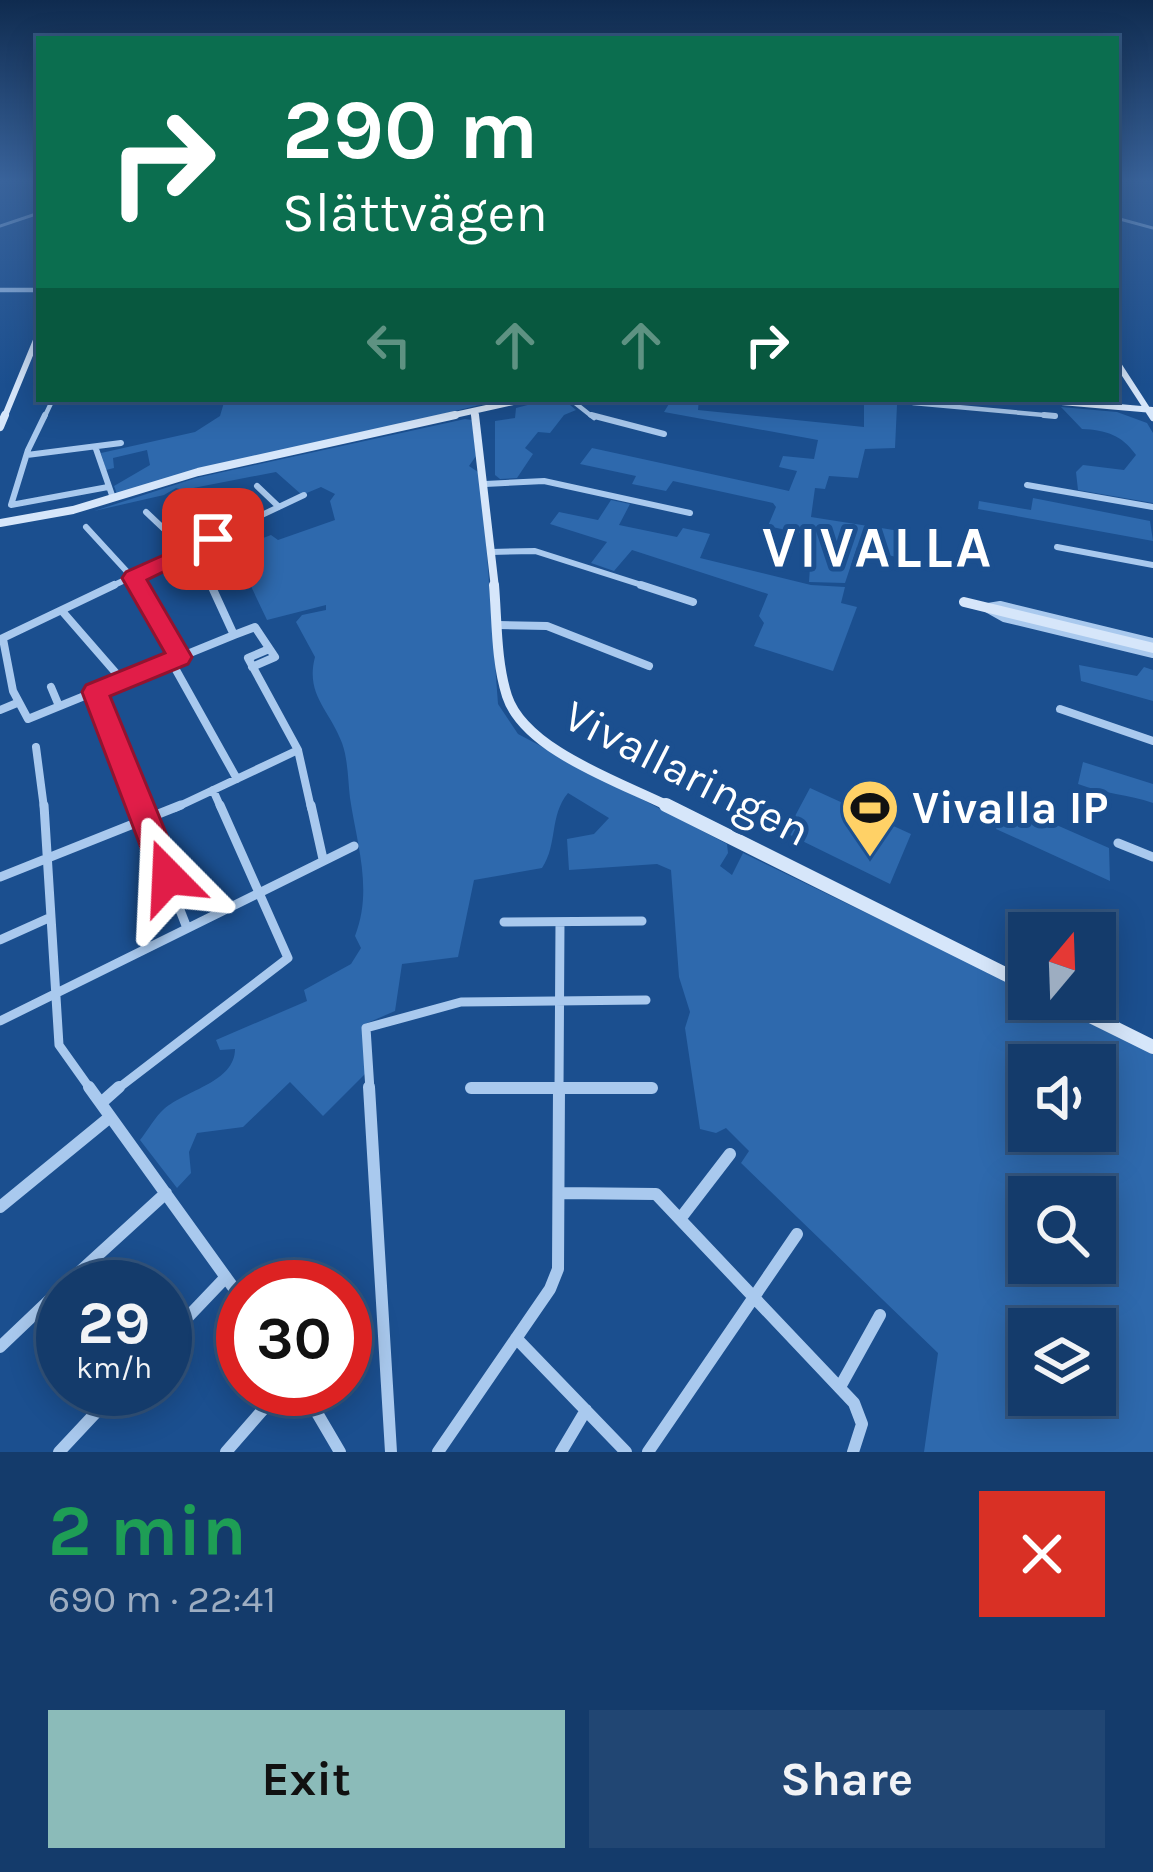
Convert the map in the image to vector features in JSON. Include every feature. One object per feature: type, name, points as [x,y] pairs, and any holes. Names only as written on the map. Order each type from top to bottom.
[{"type":"street","points":[[0,290],[36,290]]},
{"type":"street","points":[[0,427],[36,341]]},
{"type":"street","points":[[1119,365],[1151,413]]},
{"type":"street","points":[[51,402],[27,455],[13,506],[107,487]]},
{"type":"street","points":[[0,523],[112,498],[198,472],[514,402]]},
{"type":"street","points":[[574,402],[597,420],[664,434]]},
{"type":"street","points":[[975,402],[977,409]]},
{"type":"street","points":[[1054,402],[1151,413]]},
{"type":"street","points":[[913,403],[1055,416]]},
{"type":"street","points":[[0,417],[9,405]]},
{"type":"street","name":"Vivallaringen","points":[[474,411],[506,700],[514,717],[532,736],[1008,975]]},
{"type":"street","points":[[27,455],[122,443]]},
{"type":"street","points":[[97,448],[112,498]]},
{"type":"street","points":[[485,484],[544,481],[690,513]]},
{"type":"street","points":[[1027,485],[1153,507]]},
{"type":"street","points":[[257,486],[279,507]]},
{"type":"street","points":[[304,495],[1,639],[17,703],[27,719],[255,627],[269,649],[248,658],[298,750],[323,859]]},
{"type":"street","points":[[206,499],[238,527]]},
{"type":"street","points":[[146,512],[207,574],[234,635]]},
{"type":"street","points":[[86,526],[88,534],[134,578],[237,779]]},
{"type":"street","points":[[1057,547],[1153,565]]},
{"type":"street","points":[[491,552],[535,551],[693,602]]},
{"type":"street","points":[[964,602],[1153,648]]},
{"type":"street","points":[[62,611],[122,680]]},
{"type":"street","points":[[498,625],[548,626],[650,666]]},
{"type":"street","points":[[51,686],[59,706]]},
{"type":"street","points":[[95,692],[188,928]]},
{"type":"street","points":[[0,710],[17,703]]},
{"type":"street","points":[[1060,709],[1153,742]]},
{"type":"street","points":[[36,747],[42,767],[59,1045],[216,1263]]},
{"type":"street","points":[[0,877],[146,820],[298,750]]},
{"type":"street","points":[[101,1103],[153,1057],[285,963],[288,948],[213,790]]},
{"type":"street","points":[[1118,843],[1153,857]]},
{"type":"street","points":[[0,1021],[354,846]]},
{"type":"street","points":[[0,940],[51,917]]},
{"type":"street","points":[[504,922],[642,921]]},
{"type":"street","points":[[439,1452],[550,1289],[558,1269],[560,922]]},
{"type":"street","points":[[391,1452],[366,1028],[461,1002],[646,1000]]},
{"type":"street","points":[[1097,1020],[1153,1048]]},
{"type":"street","points":[[471,1088],[652,1088]]},
{"type":"street","points":[[0,1185],[4,1204],[110,1117]]},
{"type":"street","points":[[680,1219],[730,1154]]},
{"type":"street","points":[[560,1193],[652,1192],[860,1413],[860,1434],[853,1452]]},
{"type":"street","points":[[93,1260],[166,1193]]},
{"type":"street","points":[[648,1452],[797,1234]]},
{"type":"street","points":[[192,1313],[216,1287]]},
{"type":"street","points":[[0,1347],[36,1313]]},
{"type":"street","points":[[839,1388],[880,1316]]},
{"type":"street","points":[[516,1338],[626,1452]]},
{"type":"street","points":[[561,1452],[586,1410]]},
{"type":"street","points":[[58,1452],[92,1416]]},
{"type":"street","points":[[226,1452],[257,1416]]},
{"type":"street","points":[[319,1416],[340,1452]]},
{"type":"shaded area","points":[[224,402],[492,402],[117,494],[114,486],[150,465],[147,450],[113,458],[114,468],[106,470],[101,453],[195,432],[220,416]]},
{"type":"shaded area","points":[[567,402],[576,410],[564,415],[550,433],[538,432],[525,448],[533,454],[517,478],[500,479],[495,475],[495,421],[515,418],[516,408]]},
{"type":"shaded area","points":[[670,402],[699,402],[698,410],[864,427],[864,402],[897,405],[895,448],[865,449],[858,478],[829,476],[825,489],[815,488],[811,517],[900,531],[896,557],[857,547],[845,583],[809,582],[812,536],[768,526],[776,507],[773,503],[673,481],[666,491],[632,484],[636,476],[580,464],[592,448],[789,491],[797,471],[779,467],[783,456],[814,459],[818,440],[664,412]]},
{"type":"shaded area","points":[[1061,407],[1117,412],[1147,423],[1153,433],[1153,503],[1078,490],[1076,472],[1083,465],[1124,470],[1136,455],[1113,435],[1082,429]]},
{"type":"shaded area","points":[[472,420],[476,456],[469,466],[481,474],[498,704],[518,734],[727,844],[728,853],[720,866],[732,875],[743,853],[1008,982],[1008,1020],[1085,1020],[1153,1054],[1153,1452],[924,1452],[938,1353],[741,1163],[749,1151],[726,1128],[716,1133],[700,1129],[685,1028],[690,1012],[679,977],[671,870],[657,864],[569,870],[567,839],[594,834],[609,818],[568,793],[542,868],[474,880],[458,957],[402,964],[395,1011],[365,1024],[366,1073],[323,1116],[290,1082],[243,1127],[197,1133],[189,1152],[191,1173],[177,1188],[140,1140],[164,1109],[227,1070],[235,1049],[220,1050],[216,1040],[307,1001],[304,990],[351,964],[361,948],[355,936],[363,902],[362,867],[347,763],[337,731],[316,692],[315,657],[296,622],[302,615],[326,610],[326,605],[267,620],[238,559],[240,547],[271,535],[278,540],[335,520],[330,501],[335,494],[321,487],[302,495],[276,472],[176,488],[94,511],[196,478]]},
{"type":"shaded area","points":[[1033,498],[1150,521],[1153,541],[978,509],[979,501],[1031,510]]},
{"type":"shaded area","points":[[611,500],[630,504],[619,525],[677,537],[683,528],[710,534],[700,558],[811,585],[845,587],[841,603],[857,607],[833,671],[754,646],[764,623],[759,616],[768,594],[632,550],[614,571],[591,563],[607,542],[550,524],[559,512],[598,520]]},
{"type":"shaded area","points":[[1079,665],[1137,676],[1144,667],[1153,670],[1153,701],[1081,681]]},
{"type":"shaded area","points":[[1083,762],[1153,784],[1153,803],[1078,784]]},
{"type":"shaded area","name":"Vivalla IP","points":[[810,788],[911,834],[890,884],[786,833]]},
{"type":"shaded area","points":[[1006,803],[1109,848],[1110,881],[996,829]]},
{"type":"place","name":"Vivalla IP","points":[[870,859]]},
{"type":"district","name":"VIVALLA","points":[[878,548]]},
{"type":"route","points":[[168,877],[95,692],[179,657],[134,578],[213,539]]}]
